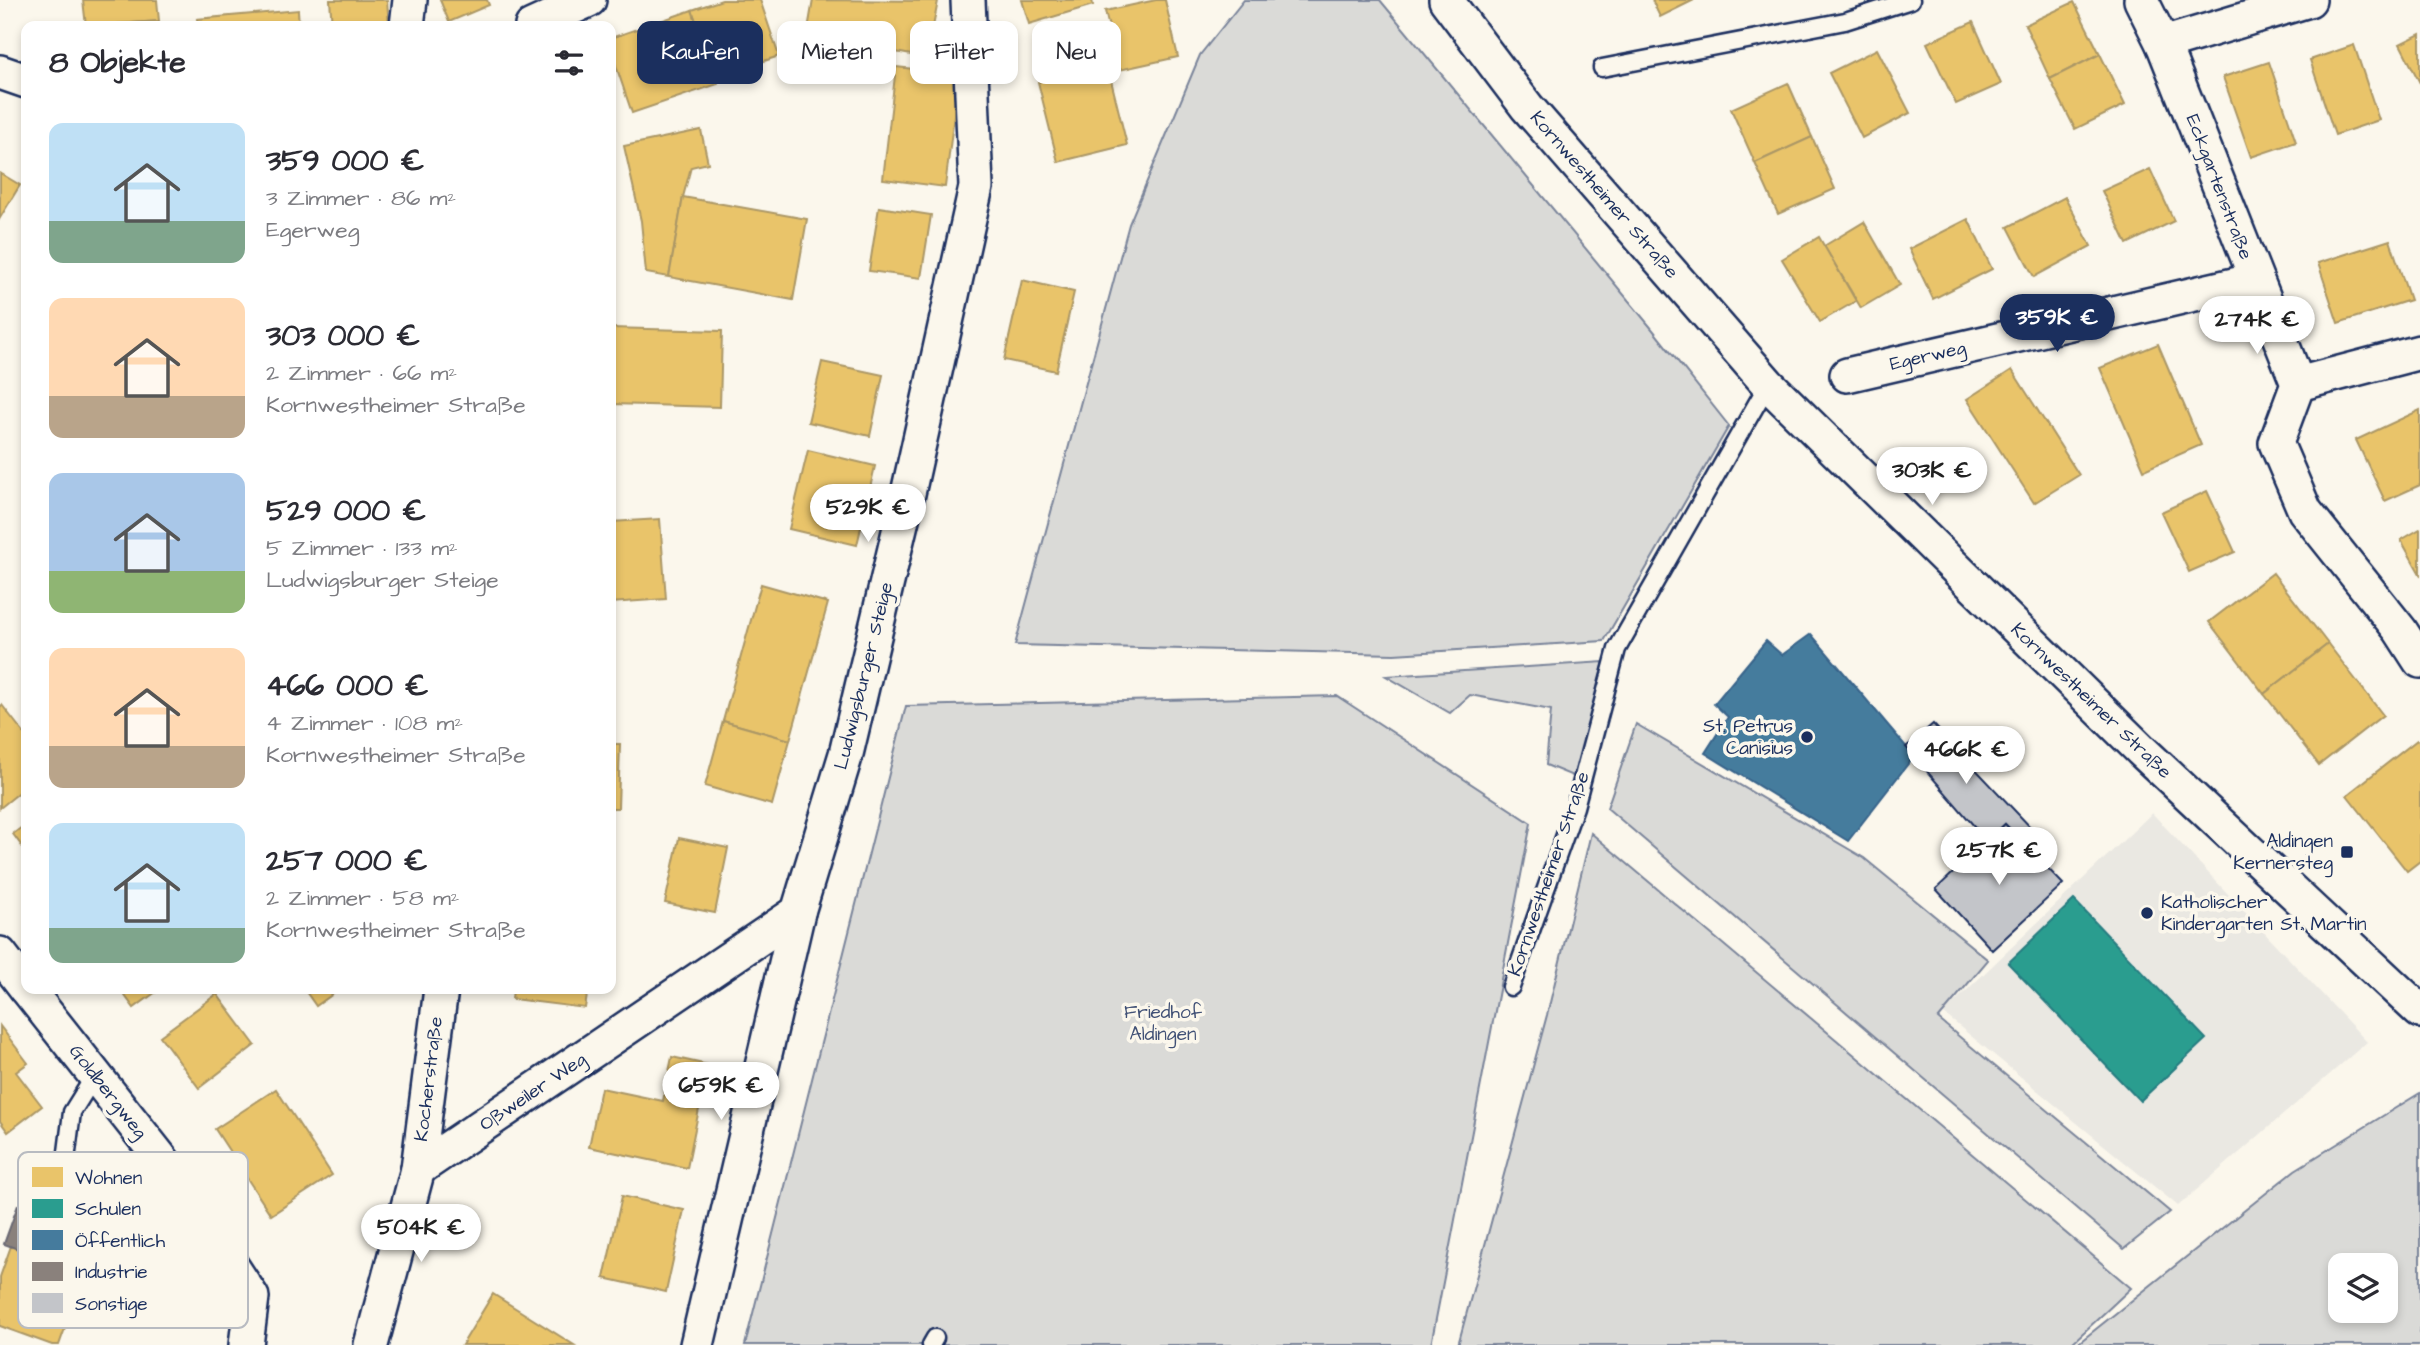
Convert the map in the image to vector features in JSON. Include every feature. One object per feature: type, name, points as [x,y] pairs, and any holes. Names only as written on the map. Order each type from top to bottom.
[{"type":"street","points":[[408,21],[410,0]]},
{"type":"street","points":[[543,21],[589,0]]},
{"type":"street","name":"Ludwigsburger Steige","points":[[697,1345],[798,912],[849,741],[907,498],[976,187],[968,0]]},
{"type":"street","name":"Kornwestheimer Straße","points":[[1446,0],[1527,107],[1768,384],[2141,750],[2420,1011]]},
{"type":"street","name":"Eckgartenstraße","points":[[2141,0],[2163,44],[2298,384]]},
{"type":"street","points":[[2163,44],[2309,0]]},
{"type":"street","points":[[0,72],[21,79]]},
{"type":"street","name":"Egerweg","points":[[1847,375],[2255,279]]},
{"type":"street","points":[[2420,352],[2298,384],[2276,443],[2305,511],[2400,630],[2420,661]]},
{"type":"street","name":"Oßweiler Weg","points":[[418,1169],[798,912]]},
{"type":"street","name":"Goldbergweg","points":[[0,954],[21,980]]},
{"type":"street","name":"Goldbergweg","points":[[32,994],[156,1152]]},
{"type":"street","name":"Kocherstraße","points":[[418,1169],[440,994]]},
{"type":"street","points":[[371,1345],[418,1169]]},
{"type":"street","name":"Goldbergweg","points":[[246,1345],[252,1297],[248,1291]]},
{"type":"lane","points":[[1602,68],[1845,22],[1911,0]]},
{"type":"lane","name":"Kornwestheimer Straße","points":[[1511,987],[1575,807],[1617,649],[1768,384]]},
{"type":"lane","points":[[67,1152],[72,1112],[95,1075]]},
{"type":"shaded area","name":"Katholischer Kindergarten St. Martin","points":[[2152,813],[2367,1042],[2178,1206],[1943,1013]]},
{"type":"green space","points":[[1244,0],[1380,0],[1729,426],[1604,641],[1394,654],[1015,645],[1129,224],[1200,55]]},
{"type":"green space","points":[[1604,662],[1575,777],[1546,765],[1551,710],[1470,695],[1450,713],[1386,676]]},
{"type":"green space","name":"Friedhof Aldingen","points":[[1337,696],[1531,823],[1431,1345],[745,1345],[906,706]]},
{"type":"green space","points":[[1636,724],[1864,858],[1988,960],[1938,1019],[2170,1212],[2124,1249],[1607,808]]},
{"type":"green space","points":[[1591,833],[2131,1288],[2070,1345],[1458,1345],[1547,1015]]},
{"type":"green space","points":[[2420,1093],[2420,1345],[2076,1345],[2295,1170]]},
{"type":"building: Wohnen","points":[[83,0],[157,0],[159,21],[85,21]]},
{"type":"building: Wohnen","points":[[330,0],[387,0],[389,21],[332,21]]},
{"type":"building: Wohnen","points":[[440,0],[487,0],[489,5],[449,21]]},
{"type":"building: Wohnen","points":[[722,0],[760,0],[777,57],[763,61],[763,21],[696,21],[692,10]]},
{"type":"building: Wohnen","points":[[813,0],[938,1],[934,21],[910,21],[910,55],[896,52],[896,21],[809,21]]},
{"type":"building: Wohnen","points":[[1022,0],[1092,0],[1093,5],[1029,24]]},
{"type":"building: Wohnen","points":[[1165,0],[1178,57],[1121,70],[1121,21],[1107,21],[1105,11]]},
{"type":"building: Wohnen","points":[[1652,0],[1694,0],[1660,17]]},
{"type":"building: Wohnen","points":[[2074,2],[2100,54],[2050,79],[2025,25]]},
{"type":"building: Wohnen","points":[[298,10],[299,21],[197,21]]},
{"type":"building: Wohnen","points":[[692,10],[696,21],[660,21]]},
{"type":"building: Wohnen","points":[[1973,22],[2001,84],[1956,104],[1927,43]]},
{"type":"building: Wohnen","points":[[637,29],[637,84],[718,84],[632,113],[616,66],[616,36]]},
{"type":"building: Wohnen","points":[[2420,34],[2420,83],[2400,44]]},
{"type":"building: Wohnen","points":[[2354,45],[2379,120],[2335,135],[2310,60]]},
{"type":"building: Wohnen","points":[[1877,49],[1910,113],[1862,138],[1829,73]]},
{"type":"building: Wohnen","points":[[2100,54],[2125,105],[2075,129],[2050,79]]},
{"type":"building: Wohnen","points":[[2269,62],[2296,142],[2251,157],[2223,77]]},
{"type":"building: Wohnen","points":[[896,67],[910,69],[910,84],[958,84],[945,187],[883,179]]},
{"type":"building: Wohnen","points":[[1788,83],[1812,137],[1755,163],[1731,109]]},
{"type":"building: Wohnen","points":[[1038,84],[1112,84],[1127,145],[1058,162]]},
{"type":"building: Wohnen","points":[[701,130],[708,163],[691,167],[669,277],[646,273],[641,221],[624,146]]},
{"type":"building: Wohnen","points":[[1812,137],[1835,189],[1778,214],[1755,163]]},
{"type":"building: Wohnen","points":[[2150,169],[2174,221],[2127,244],[2102,191]]},
{"type":"building: Wohnen","points":[[0,173],[20,185],[0,218]]},
{"type":"building: Wohnen","points":[[683,197],[807,219],[793,300],[669,277]]},
{"type":"building: Wohnen","points":[[2065,197],[2091,246],[2034,277],[2008,227]]},
{"type":"building: Wohnen","points":[[879,207],[931,215],[921,278],[869,271]]},
{"type":"building: Wohnen","points":[[1968,219],[1992,269],[1933,299],[1909,249]]},
{"type":"building: Wohnen","points":[[1864,222],[1900,285],[1861,308],[1824,246]]},
{"type":"building: Wohnen","points":[[1819,237],[1856,301],[1820,322],[1782,259]]},
{"type":"building: Wohnen","points":[[2390,240],[2410,300],[2338,323],[2318,263]]},
{"type":"building: Wohnen","points":[[1022,280],[1074,292],[1056,371],[1004,360]]},
{"type":"building: Wohnen","points":[[616,328],[722,331],[720,407],[616,404]]},
{"type":"building: Wohnen","points":[[2158,344],[2201,445],[2144,470],[2100,368]]},
{"type":"building: Wohnen","points":[[822,362],[883,375],[870,436],[808,422]]},
{"type":"building: Wohnen","points":[[2012,370],[2079,475],[2034,503],[1967,399]]},
{"type":"building: Wohnen","points":[[2420,410],[2420,485],[2385,501],[2356,440]]},
{"type":"building: Wohnen","points":[[808,450],[875,466],[857,545],[789,529]]},
{"type":"building: Wohnen","points":[[2207,491],[2235,552],[2189,572],[2161,512]]},
{"type":"building: Wohnen","points":[[660,519],[666,599],[616,603],[616,522]]},
{"type":"building: Wohnen","points":[[2420,529],[2420,574],[2401,540]]},
{"type":"building: Wohnen","points":[[2273,573],[2328,644],[2264,694],[2209,622]]},
{"type":"building: Wohnen","points":[[761,584],[828,603],[790,740],[723,721]]},
{"type":"building: Wohnen","points":[[2328,644],[2383,715],[2319,765],[2264,694]]},
{"type":"building: Wohnen","points":[[2,705],[21,730],[21,791],[0,808]]},
{"type":"building: Wohnen","points":[[723,721],[790,740],[772,805],[705,786]]},
{"type":"building: Wohnen","points":[[2417,740],[2420,744],[2420,861],[2407,871],[2347,795]]},
{"type":"building: Wohnen","points":[[616,744],[620,744],[618,808]]},
{"type":"building: Wohnen","points":[[21,828],[21,845],[13,834]]},
{"type":"building: Wohnen","points":[[679,838],[728,848],[715,913],[665,903]]},
{"type":"building: Wohnen","points":[[124,994],[153,994],[134,1008]]},
{"type":"building: Wohnen","points":[[217,994],[255,1045],[199,1088],[160,1036]]},
{"type":"building: Wohnen","points":[[308,994],[333,994],[316,1006]]},
{"type":"building: Wohnen","points":[[512,994],[587,994],[585,1008],[512,999]]},
{"type":"building: Wohnen","points":[[0,1026],[28,1063],[16,1072],[42,1106],[8,1132],[0,1121]]},
{"type":"building: Wohnen","points":[[672,1057],[708,1065],[687,1168],[589,1147],[601,1088],[663,1101]]},
{"type":"building: Wohnen","points":[[276,1089],[332,1175],[271,1215],[248,1180],[248,1152],[230,1152],[215,1129]]},
{"type":"building: Wohnen","points":[[622,1196],[684,1210],[666,1292],[604,1278]]},
{"type":"building: Wohnen","points":[[11,1246],[18,1249],[18,1328],[65,1328],[59,1345],[52,1345],[0,1326],[0,1277]]},
{"type":"building: Wohnen","points":[[493,1294],[574,1345],[462,1345]]},
{"type":"building: Schulen","points":[[2074,900],[2206,1039],[2140,1101],[2008,963]]},
{"type":"building: Öffentlich","name":"St. Petrus Canisius","points":[[1811,634],[1914,756],[1848,841],[1705,753],[1728,717],[1714,704],[1766,641],[1782,655]]},
{"type":"building: Industrie","points":[[18,1205],[18,1249],[4,1244]]},
{"type":"building: Sonstige","points":[[1933,724],[2034,831],[2023,842],[2005,824],[1987,841],[1906,747]]},
{"type":"building: Sonstige","points":[[2005,824],[2063,884],[1992,950],[1936,889]]},
{"type":"place","name":"St. Petrus Canisius","points":[[1807,737]]},
{"type":"place","name":"Aldingen Kernersteg","points":[[2347,852]]},
{"type":"place","name":"Katholischer Kindergarten St. Martin","points":[[2147,913]]}]
